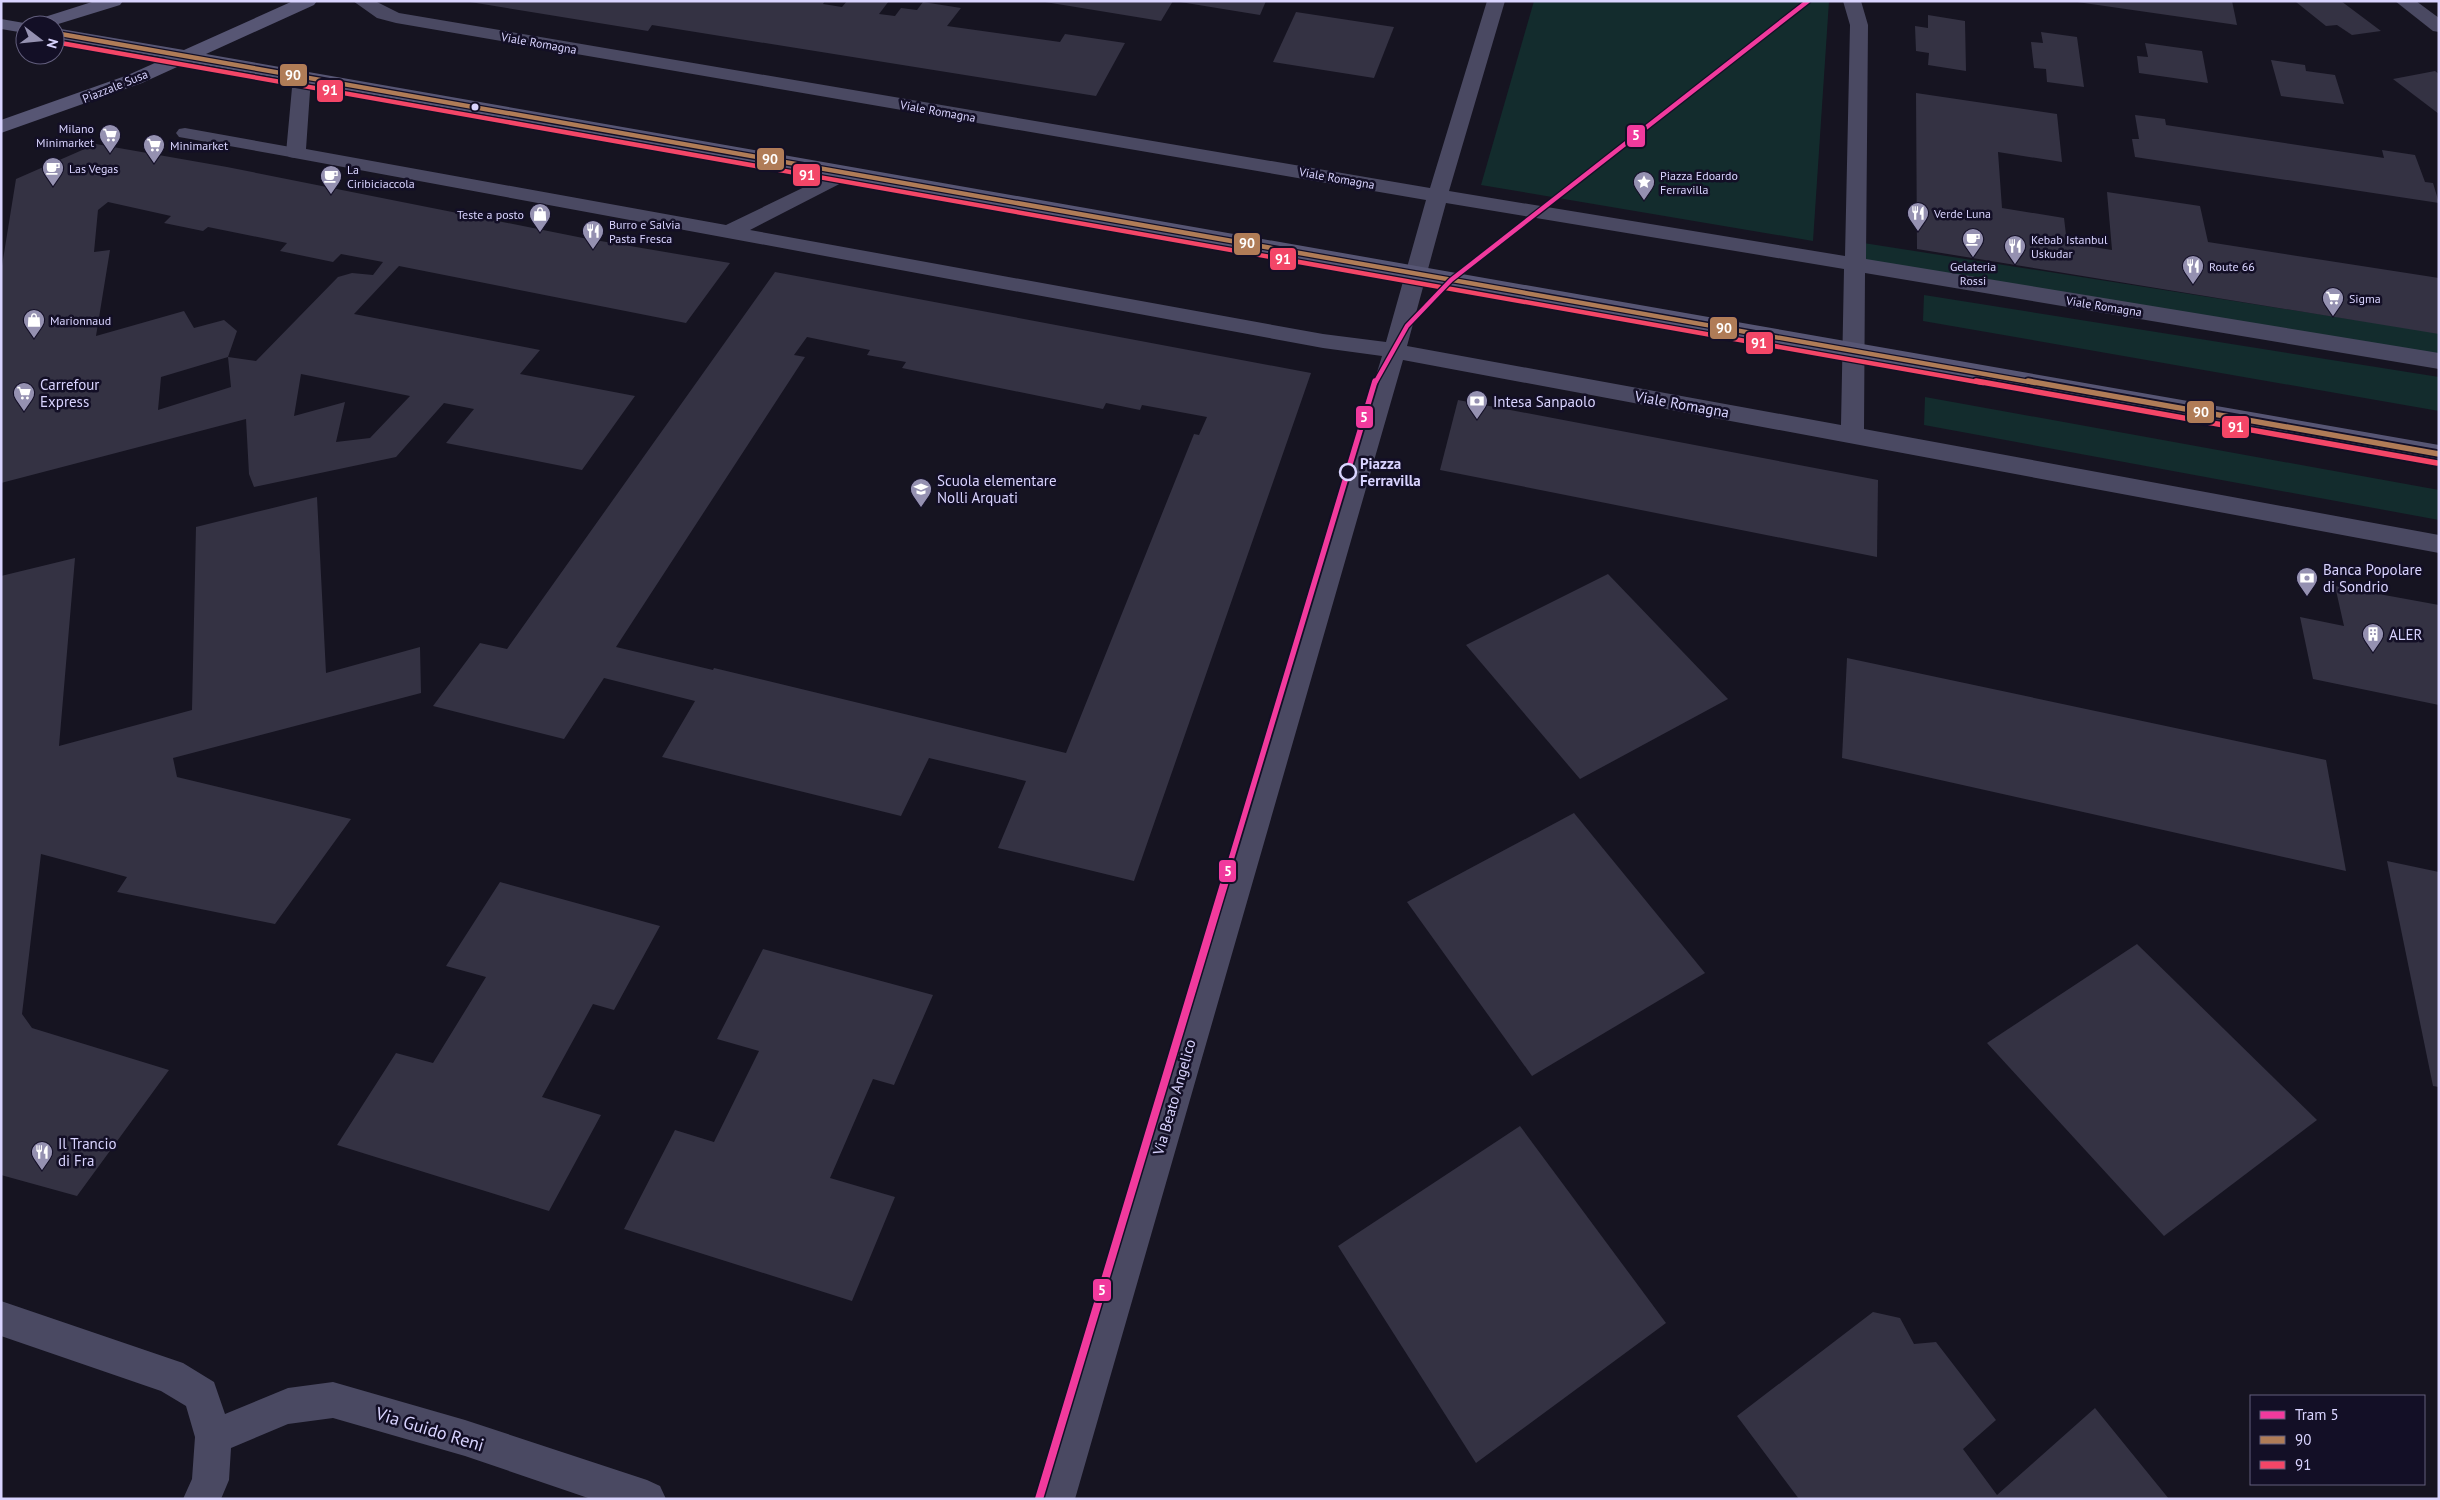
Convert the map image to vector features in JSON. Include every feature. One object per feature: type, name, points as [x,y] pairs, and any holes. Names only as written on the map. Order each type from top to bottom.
[{"type":"main road","points":[[65,16],[113,1]]},
{"type":"main road","name":"Piazzale Susa","points":[[1,127],[82,100],[308,1]]},
{"type":"main road","points":[[1,24],[15,26]]},
{"type":"main road","points":[[65,35],[2439,454]]},
{"type":"street","name":"Viale Romagna","points":[[362,1],[383,14],[396,18],[1437,195]]},
{"type":"street","points":[[1394,351],[1437,195],[1496,1]]},
{"type":"street","points":[[1852,1],[1860,25]]},
{"type":"street","points":[[1852,435],[1860,25],[1866,1]]},
{"type":"street","points":[[2404,1],[2439,27]]},
{"type":"street","points":[[296,154],[302,77]]},
{"type":"street","name":"Viale Romagna","points":[[296,154],[731,231],[1323,341],[1394,351],[2439,544]]},
{"type":"street","points":[[731,231],[846,173]]},
{"type":"street","points":[[1437,195],[1854,265]]},
{"type":"street","name":"Viale Romagna","points":[[1854,265],[2439,361]]},
{"type":"street","name":"Via Beato Angelico","points":[[1056,1499],[1394,351]]},
{"type":"street","points":[[1,1318],[170,1376],[201,1395],[213,1437],[210,1480],[202,1499]]},
{"type":"street","name":"Via Guido Reni","points":[[213,1437],[288,1406],[333,1400],[465,1438],[648,1499]]},
{"type":"lane","name":"Viale Romagna","points":[[185,133],[296,154]]},
{"type":"green space","points":[[1534,1],[1829,1],[1813,241],[1481,185]]},
{"type":"green space","points":[[1857,242],[2439,333],[2439,366],[1855,267]]},
{"type":"green space","points":[[1924,295],[2439,377],[2439,411],[1923,321]]},
{"type":"green space","points":[[1925,397],[2439,490],[2439,520],[1924,425]]},
{"type":"building","points":[[464,1],[825,1],[823,4],[842,7],[847,1],[889,1],[879,14],[895,16],[901,8],[917,10],[923,2],[961,8],[947,26],[1060,42],[1065,34],[1125,43],[1096,96],[652,25],[648,31]]},
{"type":"building","points":[[1039,1],[1173,1],[1161,21]]},
{"type":"building","points":[[1174,1],[1266,1],[1260,15]]},
{"type":"building","points":[[2232,1],[2237,25],[2077,2]]},
{"type":"building","points":[[2341,1],[2381,31],[2352,35],[2337,25],[2326,26],[2296,2]]},
{"type":"building","points":[[1296,12],[1394,27],[1374,78],[1273,62]]},
{"type":"building","points":[[1928,15],[1965,21],[1966,71],[1928,65],[1929,53],[1916,51],[1915,26],[1928,28]]},
{"type":"building","points":[[2041,32],[2077,37],[2084,87],[2047,82],[2046,69],[2034,68],[2031,42],[2043,43]]},
{"type":"building","points":[[2145,43],[2202,51],[2208,83],[2139,73],[2137,56],[2148,57]]},
{"type":"building","points":[[2271,60],[2305,65],[2306,71],[2335,75],[2344,104],[2281,96]]},
{"type":"building","points":[[2435,71],[2439,74],[2439,114],[2393,79]]},
{"type":"building","points":[[1916,93],[2057,114],[2062,162],[1998,152],[2002,208],[2064,218],[2067,243],[2112,250],[2107,192],[2200,206],[2208,242],[2439,278],[2439,334],[1917,249]]},
{"type":"building","points":[[2135,115],[2165,119],[2166,125],[2384,158],[2382,150],[2415,155],[2425,182],[2433,183],[2439,203],[2135,157],[2132,139],[2139,139]]},
{"type":"building","points":[[96,144],[227,167],[583,238],[730,263],[686,323],[399,266],[354,314],[540,350],[520,374],[635,396],[582,470],[446,443],[474,409],[444,403],[396,457],[254,487],[249,474],[246,419],[1,483],[1,272],[16,179]],"holes":[[[108,202],[171,216],[164,223],[203,231],[208,227],[287,243],[280,251],[333,262],[341,254],[383,262],[373,275],[352,273],[338,277],[256,361],[228,357],[237,331],[224,320],[194,328],[184,311],[96,336],[110,250],[94,252],[98,210]],[[228,357],[231,387],[158,410],[161,377]],[[301,374],[410,396],[370,438],[336,442],[345,402],[294,416]]]},
{"type":"building","points":[[775,272],[1311,373],[1134,881],[998,848],[1026,781],[929,758],[901,816],[662,757],[695,701],[604,678],[564,739],[433,706],[480,643],[507,649]],"holes":[[[807,337],[870,350],[867,355],[906,362],[902,368],[1103,409],[1106,403],[1140,410],[1142,405],[1207,417],[1199,435],[1194,434],[1066,753],[714,668],[713,670],[616,647],[805,357],[794,355]]]},
{"type":"building","points":[[1458,400],[1878,480],[1877,557],[1440,470]]},
{"type":"building","points":[[317,497],[326,673],[420,647],[421,693],[173,758],[177,777],[351,819],[275,924],[117,892],[127,877],[41,854],[22,1014],[32,1028],[169,1070],[77,1196],[1,1175],[1,576],[75,558],[59,746],[192,710],[196,527]]},
{"type":"building","points":[[1608,574],[1728,699],[1580,779],[1466,645]]},
{"type":"building","name":"ALER","points":[[2335,586],[2439,605],[2439,705],[2313,679],[2300,617],[2344,626]]},
{"type":"building","points":[[1847,658],[2326,760],[2346,871],[1842,758]]},
{"type":"building","points":[[1574,813],[1705,973],[1532,1076],[1407,902]]},
{"type":"building","points":[[2387,861],[2439,872],[2439,1087],[2433,1086]]},
{"type":"building","points":[[500,882],[660,926],[614,1010],[593,1004],[542,1097],[601,1115],[549,1211],[337,1145],[396,1053],[433,1063],[486,977],[446,966]]},
{"type":"building","points":[[2137,944],[2317,1120],[2164,1236],[1987,1043]]},
{"type":"building","points":[[763,949],[933,995],[894,1085],[873,1079],[830,1178],[895,1197],[852,1301],[624,1229],[675,1130],[714,1142],[759,1051],[717,1039]]},
{"type":"building","points":[[1520,1126],[1666,1323],[1476,1463],[1338,1246]]},
{"type":"building","points":[[1873,1312],[1900,1318],[1914,1344],[1936,1342],[1996,1420],[1963,1449],[1997,1495],[2095,1408],[2169,1499],[1799,1499],[1737,1416]]},
{"type":"tram line","name":"5","points":[[1039,1499],[1375,382],[1383,366],[1398,338],[1407,326],[1451,280],[1808,1]]},
{"type":"transit line","name":"90","points":[[65,35],[2439,454]]},
{"type":"transit line","name":"91","points":[[65,44],[2437,463]]},
{"type":"place","name":"Milano Minimarket","points":[[110,154]]},
{"type":"place","name":"Minimarket","points":[[154,164]]},
{"type":"place","name":"Las Vegas","points":[[53,187]]},
{"type":"place","name":"La Ciribiciaccola","points":[[331,195]]},
{"type":"place","name":"Piazza Edoardo Ferravilla","points":[[1644,201]]},
{"type":"place","name":"Verde Luna","points":[[1918,232]]},
{"type":"place","name":"Teste a posto","points":[[540,233]]},
{"type":"place","name":"Burro e Salvia Pasta Fresca","points":[[593,250]]},
{"type":"place","name":"Gelateria Rossi","points":[[1973,258]]},
{"type":"place","name":"Kebab Istanbul Uskudar","points":[[2015,265]]},
{"type":"place","name":"Route 66","points":[[2193,285]]},
{"type":"place","name":"Sigma","points":[[2333,317]]},
{"type":"place","name":"Marionnaud","points":[[34,339]]},
{"type":"place","name":"Carrefour Express","points":[[24,412]]},
{"type":"place","name":"Intesa Sanpaolo","points":[[1477,420]]},
{"type":"place","name":"Piazza Ferravilla","points":[[1348,472]]},
{"type":"place","name":"Scuola elementare Nolli Arquati","points":[[921,508]]},
{"type":"place","name":"Banca Popolare di Sondrio","points":[[2307,597]]},
{"type":"place","name":"ALER","points":[[2373,653]]},
{"type":"place","name":"Il Trancio di Fra","points":[[42,1171]]}]
